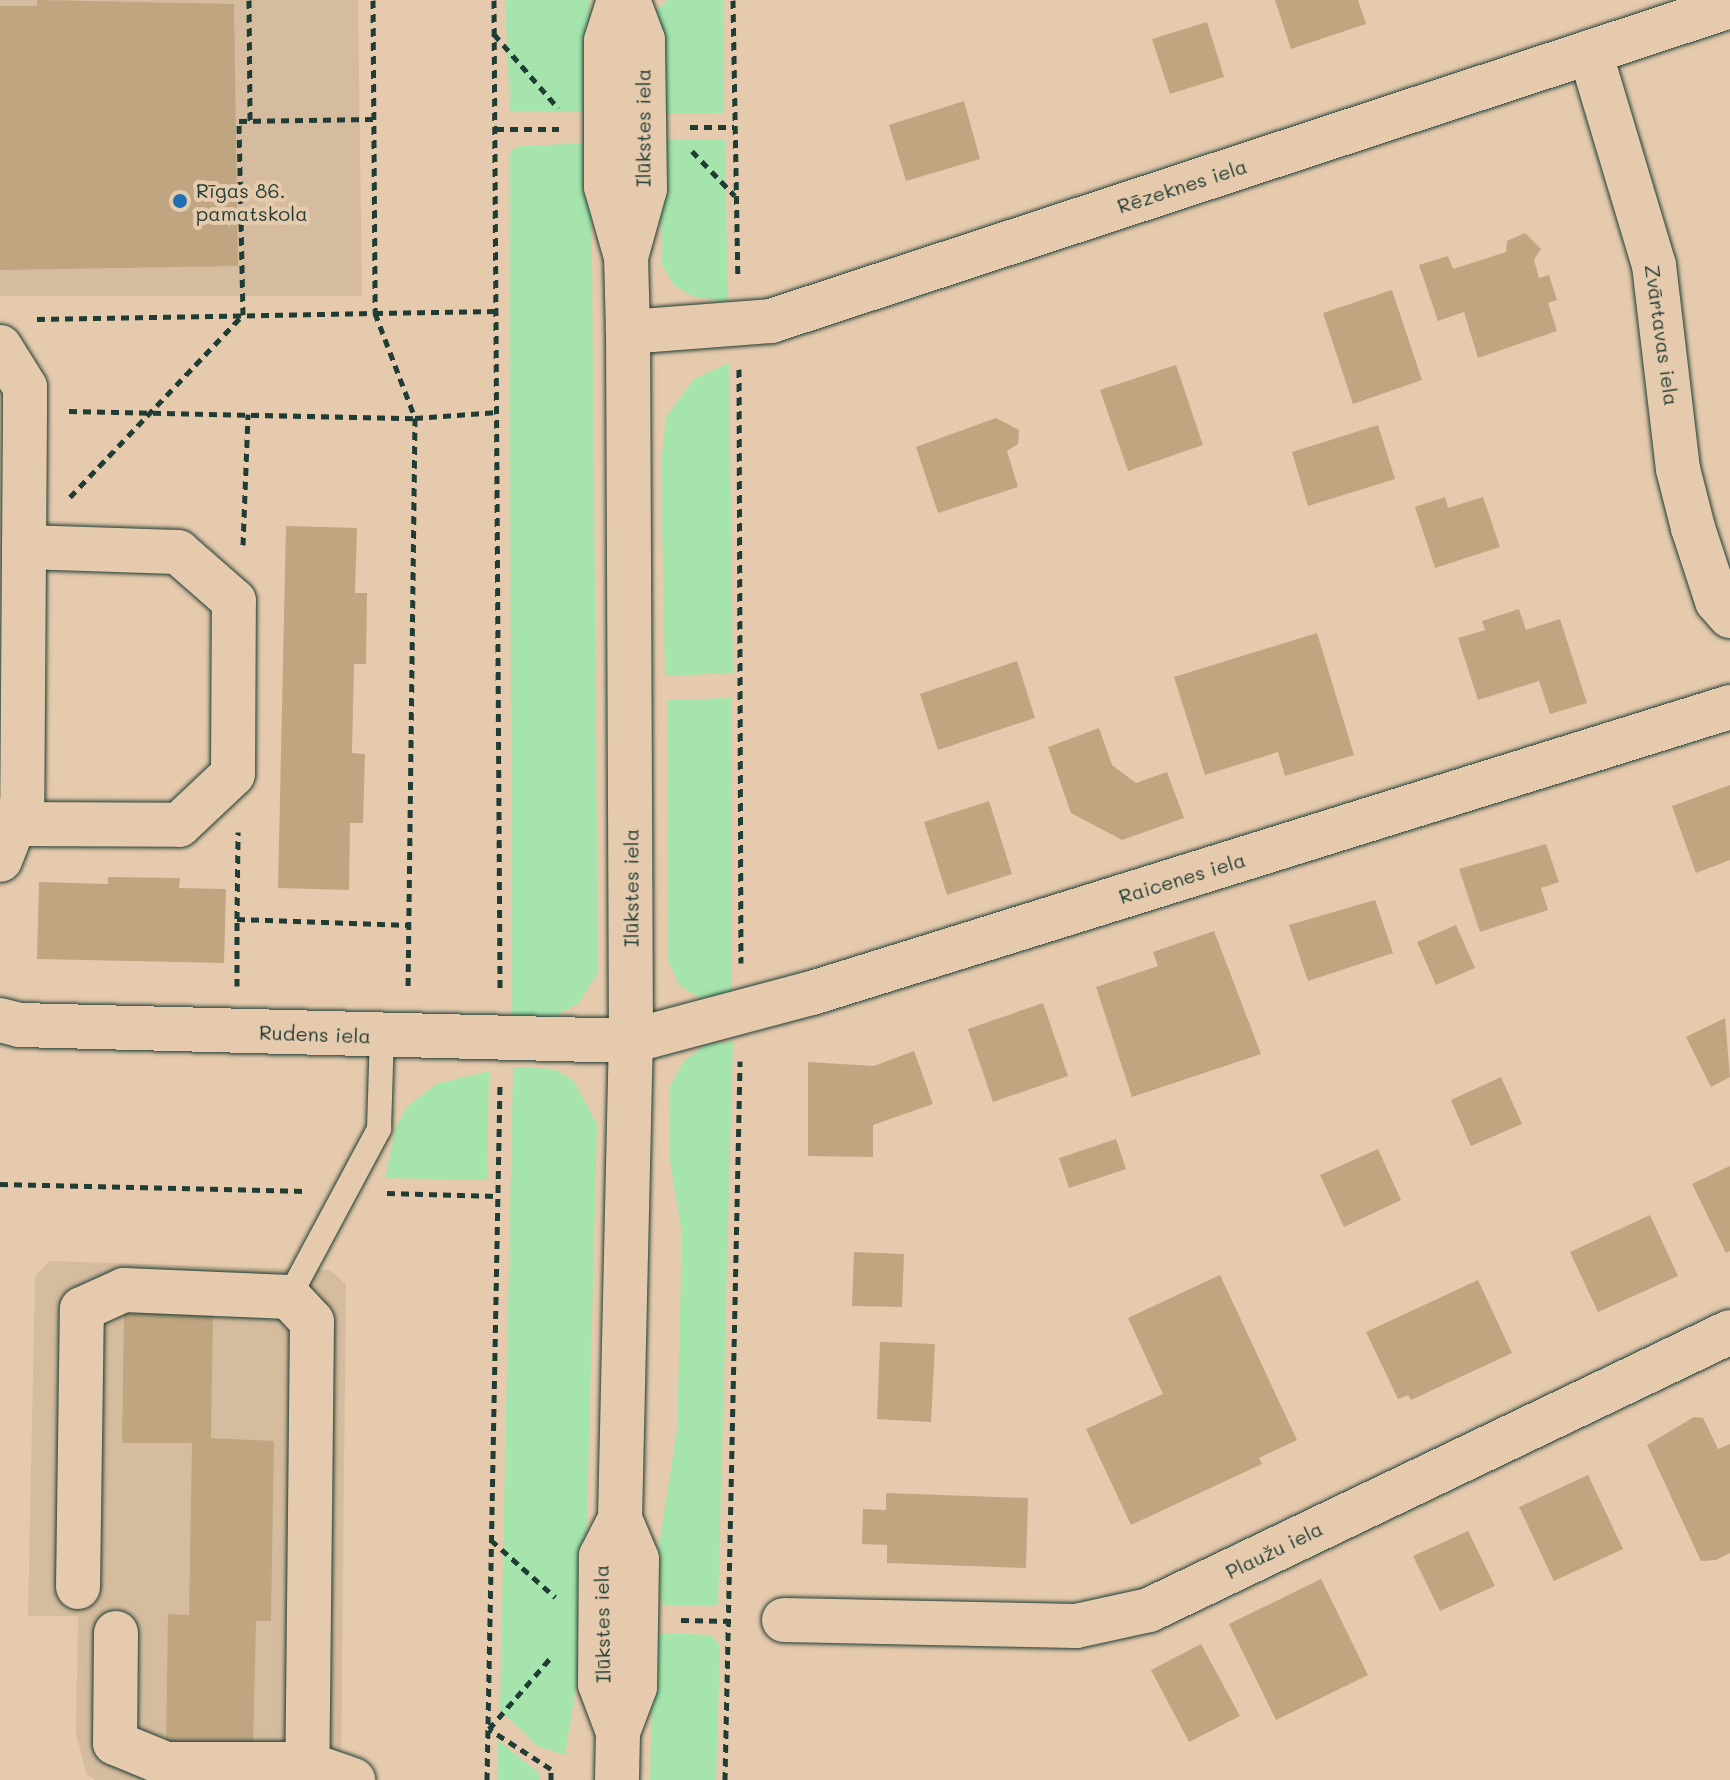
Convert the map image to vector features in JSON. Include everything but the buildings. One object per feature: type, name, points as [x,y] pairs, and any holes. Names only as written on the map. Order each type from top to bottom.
[{"type":"street","name":"Ilūkstes iela","points":[[617,1780],[618,1732],[600,1684],[601,1556],[620,1519],[631,1041],[626,257],[606,187],[606,41],[619,0]]},
{"type":"street","name":"Ilūkstes iela","points":[[626,257],[645,189],[643,40],[628,0]]},
{"type":"street","name":"Rēzeknes iela","points":[[628,332],[739,327],[1730,6]]},
{"type":"street","name":"Zvārtavas iela","points":[[1590,52],[1654,265],[1678,469],[1717,601],[1730,616]]},
{"type":"street","points":[[15,333],[25,387],[22,804],[7,842],[179,825],[233,774],[234,601],[178,552],[24,547]]},
{"type":"street","name":"Raicenes iela","points":[[631,1041],[1730,707]]},
{"type":"street","name":"Rudens iela","points":[[0,1020],[237,1032],[631,1041]]},
{"type":"street","points":[[78,1587],[82,1309],[124,1290],[289,1297],[312,1322],[307,1764]]},
{"type":"street","name":"Plaužu iela","points":[[784,1620],[1076,1626],[1149,1610],[1730,1332]]},
{"type":"street","points":[[116,1633],[115,1743],[166,1764],[307,1764],[353,1780]]},
{"type":"lane","points":[[289,1297],[348,1192],[379,1129],[395,1036]]},
{"type":"path","points":[[249,0],[250,122]]},
{"type":"path","points":[[373,0],[375,313],[415,418],[409,925],[395,1036]]},
{"type":"path","points":[[487,1780],[500,1039],[494,0]]},
{"type":"path","points":[[725,1780],[741,1010],[739,327],[733,0]]},
{"type":"path","points":[[494,34],[571,129],[496,129]]},
{"type":"path","points":[[24,547],[243,315],[239,121],[374,119]]},
{"type":"path","points":[[682,127],[734,127]]},
{"type":"path","points":[[688,148],[736,197]]},
{"type":"path","points":[[15,333],[243,315],[498,311]]},
{"type":"path","points":[[25,410],[415,418],[498,412]]},
{"type":"path","points":[[234,601],[242,576],[248,414]]},
{"type":"path","points":[[233,774],[237,1032]]},
{"type":"path","points":[[237,919],[409,925]]},
{"type":"path","points":[[0,1184],[498,1196]]},
{"type":"path","points":[[490,1539],[559,1599]]},
{"type":"path","points":[[489,1729],[562,1643]]},
{"type":"path","points":[[489,1729],[551,1769],[551,1780]]},
{"type":"shaded area","name":"Rīgas 86. pamatskola","points":[[0,0],[358,0],[362,296],[0,296]]},
{"type":"shaded area","points":[[50,1261],[329,1270],[346,1284],[341,1780],[95,1780],[86,1773],[76,1734],[78,1616],[28,1616],[35,1276]]},
{"type":"green space","points":[[505,0],[590,0],[590,112],[510,111]]},
{"type":"green space","points":[[667,0],[723,0],[724,113],[658,114],[658,9]]},
{"type":"green space","points":[[658,139],[725,139],[728,302],[691,296],[674,285],[662,265]]},
{"type":"green space","points":[[591,143],[598,972],[579,1003],[553,1017],[512,1017],[509,152],[519,146]]},
{"type":"green space","points":[[729,363],[733,673],[665,676],[661,464],[666,417],[694,379]]},
{"type":"green space","points":[[731,698],[732,998],[700,998],[679,985],[667,959],[667,700]]},
{"type":"green space","points":[[733,1042],[718,1605],[663,1605],[654,1576],[677,1430],[682,1235],[670,1161],[669,1088],[684,1061],[707,1044]]},
{"type":"green space","points":[[513,1067],[554,1069],[573,1080],[597,1124],[584,1639],[565,1755],[537,1746],[500,1710]]},
{"type":"green space","points":[[489,1071],[487,1180],[385,1178],[396,1127],[407,1107],[436,1084]]},
{"type":"green space","points":[[663,1633],[711,1635],[720,1646],[716,1780],[650,1780],[653,1639]]},
{"type":"green space","points":[[498,1740],[540,1774],[540,1780],[497,1780]]},
{"type":"place","name":"Rīgas 86. pamatskola","points":[[180,201]]}]
